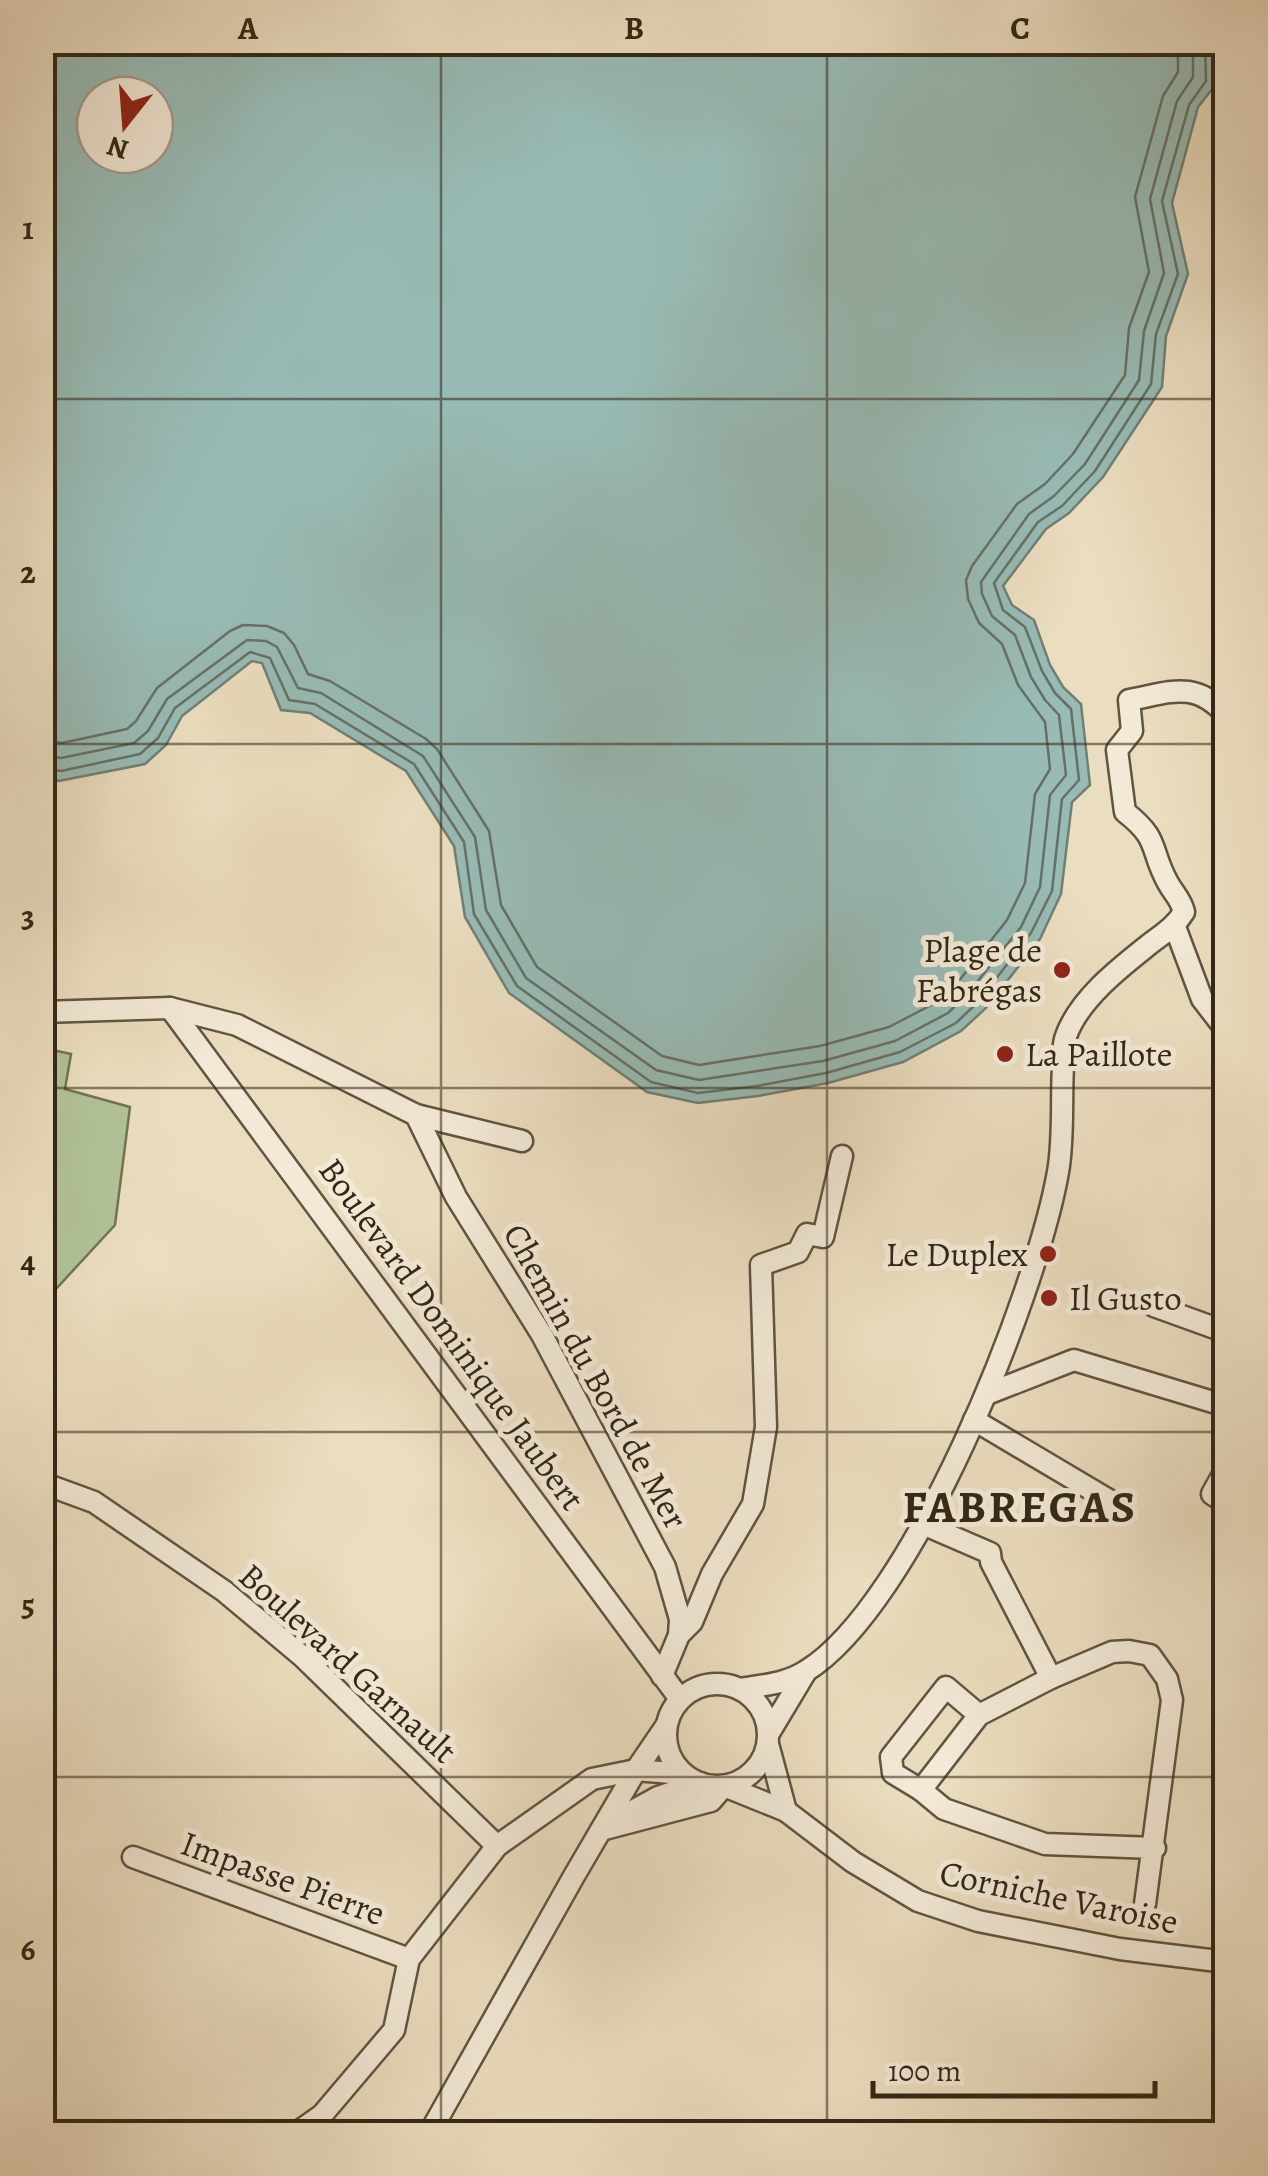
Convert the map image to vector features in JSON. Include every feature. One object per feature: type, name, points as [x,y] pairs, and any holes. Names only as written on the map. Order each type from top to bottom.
[{"type":"street","points":[[1226,715],[1204,695],[1190,689],[1129,700],[1132,731],[1117,750],[1125,812],[1148,830],[1168,884],[1181,899],[1180,919],[1202,999],[1226,1030]]},
{"type":"street","points":[[429,2134],[680,1699],[690,1691],[715,1684],[740,1689],[786,1680],[806,1671],[842,1642],[874,1602],[922,1524],[987,1394],[1034,1269],[1056,1184],[1065,1038],[1086,1004],[1109,979],[1180,919]]},
{"type":"street","points":[[42,1012],[170,1008],[248,1030],[416,1115],[522,1142]]},
{"type":"street","name":"Boulevard Dominique Jaubert","points":[[170,1008],[680,1699]]},
{"type":"street","name":"Chemin du Bord de Mer","points":[[416,1115],[456,1197],[542,1335],[665,1567],[680,1619],[679,1635]]},
{"type":"street","points":[[662,1676],[679,1635],[692,1622],[712,1574],[754,1504],[766,1427],[761,1265],[798,1252],[808,1234],[823,1237],[842,1156]]},
{"type":"street","points":[[1154,1306],[1226,1332]]},
{"type":"street","points":[[987,1394],[1074,1360],[1226,1406]]},
{"type":"street","points":[[974,1420],[1119,1506]]},
{"type":"street","points":[[1226,1469],[1212,1494],[1226,1503]]},
{"type":"street","name":"Boulevard Garnault","points":[[42,1483],[94,1502],[224,1591],[303,1657],[497,1846]]},
{"type":"street","points":[[922,1524],[990,1553],[1051,1678]]},
{"type":"street","points":[[921,1790],[980,1715],[1112,1652],[1150,1655],[1167,1678],[1172,1700],[1145,1904]]},
{"type":"street","points":[[601,1830],[711,1801],[724,1786],[748,1776],[757,1768],[768,1739],[806,1671]]},
{"type":"street","points":[[980,1715],[946,1687],[891,1758],[893,1773],[944,1809],[1045,1844],[1155,1848]]},
{"type":"street","points":[[740,1689],[755,1700],[765,1715],[786,1811]]},
{"type":"street","points":[[666,1726],[667,1747],[692,1779]]},
{"type":"street","points":[[295,2134],[322,2115],[394,2030],[410,1960],[497,1846],[592,1779],[636,1770],[724,1786]]},
{"type":"street","points":[[601,1830],[692,1779]]},
{"type":"street","name":"Corniche Varoise","points":[[724,1786],[786,1811],[853,1862],[918,1901],[978,1921],[1085,1942],[1226,1962]]},
{"type":"street","name":"Impasse Pierre","points":[[134,1857],[410,1960]]},
{"type":"green space","points":[[43,1048],[71,1054],[65,1089],[130,1107],[115,1225],[43,1303]]},
{"type":"water","points":[[43,42],[1215,43],[1216,84],[1198,107],[1172,203],[1188,274],[1166,336],[1162,387],[1103,477],[1069,513],[1046,529],[1003,586],[1012,605],[1034,620],[1050,665],[1063,687],[1081,704],[1090,785],[1072,802],[1061,894],[1040,939],[986,1008],[961,1031],[903,1062],[828,1083],[698,1103],[647,1092],[509,993],[465,917],[454,846],[406,771],[310,713],[281,710],[262,663],[252,661],[182,716],[166,745],[145,764],[59,781],[43,777]]},
{"type":"place","name":"Plage de Fabrégas","points":[[1062,970]]},
{"type":"place","name":"La Paillote","points":[[1005,1054]]},
{"type":"place","name":"Le Duplex","points":[[1048,1254]]},
{"type":"place","name":"Il Gusto","points":[[1049,1298]]},
{"type":"district","name":"FABREGAS","points":[[1020,1506]]}]
